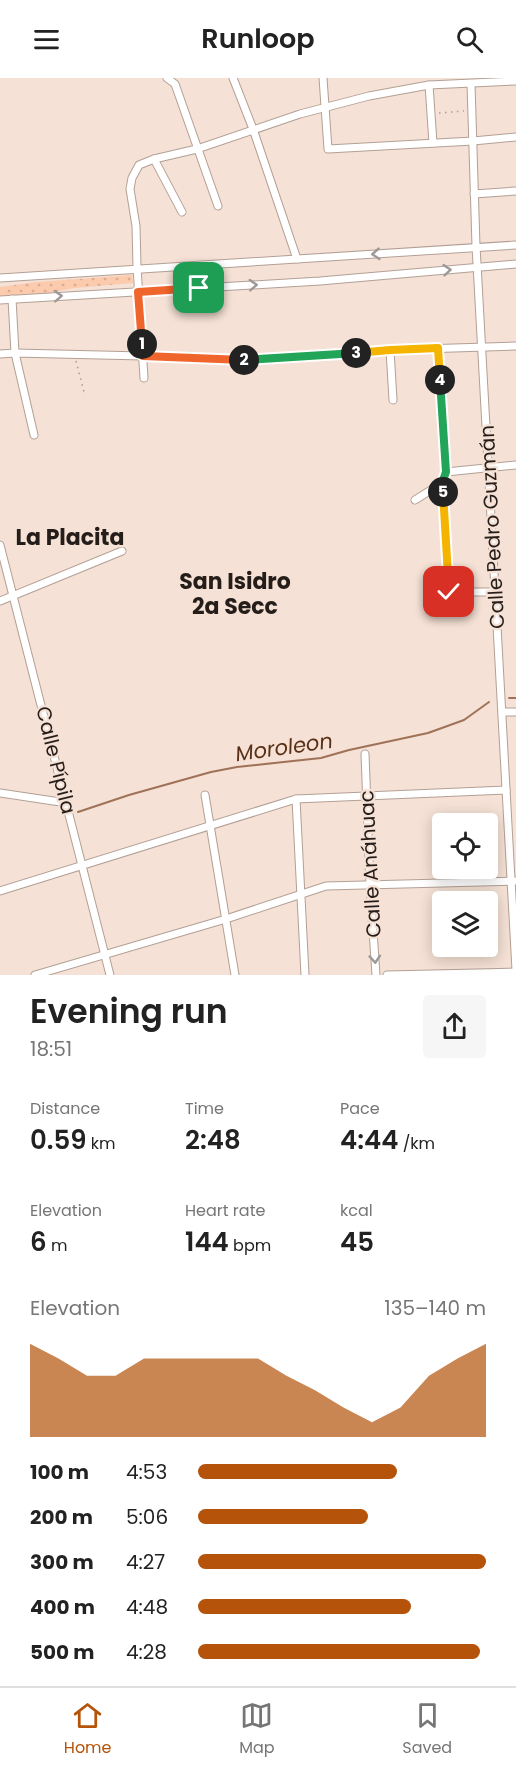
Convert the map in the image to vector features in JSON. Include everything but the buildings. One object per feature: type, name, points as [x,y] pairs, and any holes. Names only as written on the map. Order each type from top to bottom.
[{"type":"street","points":[[167,78],[175,84],[218,206]]},
{"type":"street","points":[[233,78],[253,129],[297,259]]},
{"type":"street","points":[[323,78],[328,149],[516,137]]},
{"type":"street","points":[[144,378],[136,225],[130,189],[132,178],[139,165],[197,149],[300,114],[369,96],[429,85],[516,81]]},
{"type":"street","name":"Calle Pedro Guzmán","points":[[471,84],[476,248],[494,592],[506,790],[512,825],[516,971]]},
{"type":"street","points":[[429,85],[433,143]]},
{"type":"street","points":[[154,159],[182,212]]},
{"type":"street","points":[[474,194],[516,191]]},
{"type":"street","points":[[0,278],[516,245]]},
{"type":"street","points":[[0,300],[320,281],[516,264]]},
{"type":"street","points":[[12,299],[15,353],[34,435]]},
{"type":"street","points":[[393,400],[390,350],[516,346]]},
{"type":"street","points":[[438,348],[446,472],[442,483],[449,592],[494,592]]},
{"type":"street","points":[[0,354],[143,356]]},
{"type":"street","points":[[446,472],[516,465]]},
{"type":"street","points":[[415,500],[442,483]]},
{"type":"street","name":"Calle Pípila","points":[[0,545],[110,975]]},
{"type":"street","points":[[0,601],[122,551]]},
{"type":"street","points":[[503,712],[516,712]]},
{"type":"street","name":"Calle Anáhuac","points":[[365,754],[376,975]]},
{"type":"street","points":[[505,768],[516,767]]},
{"type":"street","points":[[0,891],[296,799],[506,790]]},
{"type":"street","points":[[0,793],[67,803]]},
{"type":"street","points":[[205,795],[235,975]]},
{"type":"street","points":[[296,799],[305,975]]},
{"type":"street","points":[[35,975],[226,919],[326,886],[514,881]]},
{"type":"street","points":[[387,975],[516,971]]},
{"type":"path","points":[[430,113],[471,111]]},
{"type":"path","points":[[143,356],[254,360],[390,350]]},
{"type":"path","points":[[74,354],[85,396]]},
{"type":"shaded area","points":[[132,275],[133,283],[0,296],[0,287]]},
{"type":"waterway","name":"Moroleon","points":[[509,698],[516,698]]},
{"type":"waterway","name":"Moroleon","points":[[78,812],[211,772],[321,758],[428,733],[464,720],[489,702]]},
{"type":"district","name":"La Placita","points":[[70,537]]},
{"type":"district","name":"San Isidro 2a Secc","points":[[235,594]]},
{"type":"route","points":[[199,288],[138,292],[143,356],[254,360],[438,348],[446,472],[442,483],[449,592]]}]
